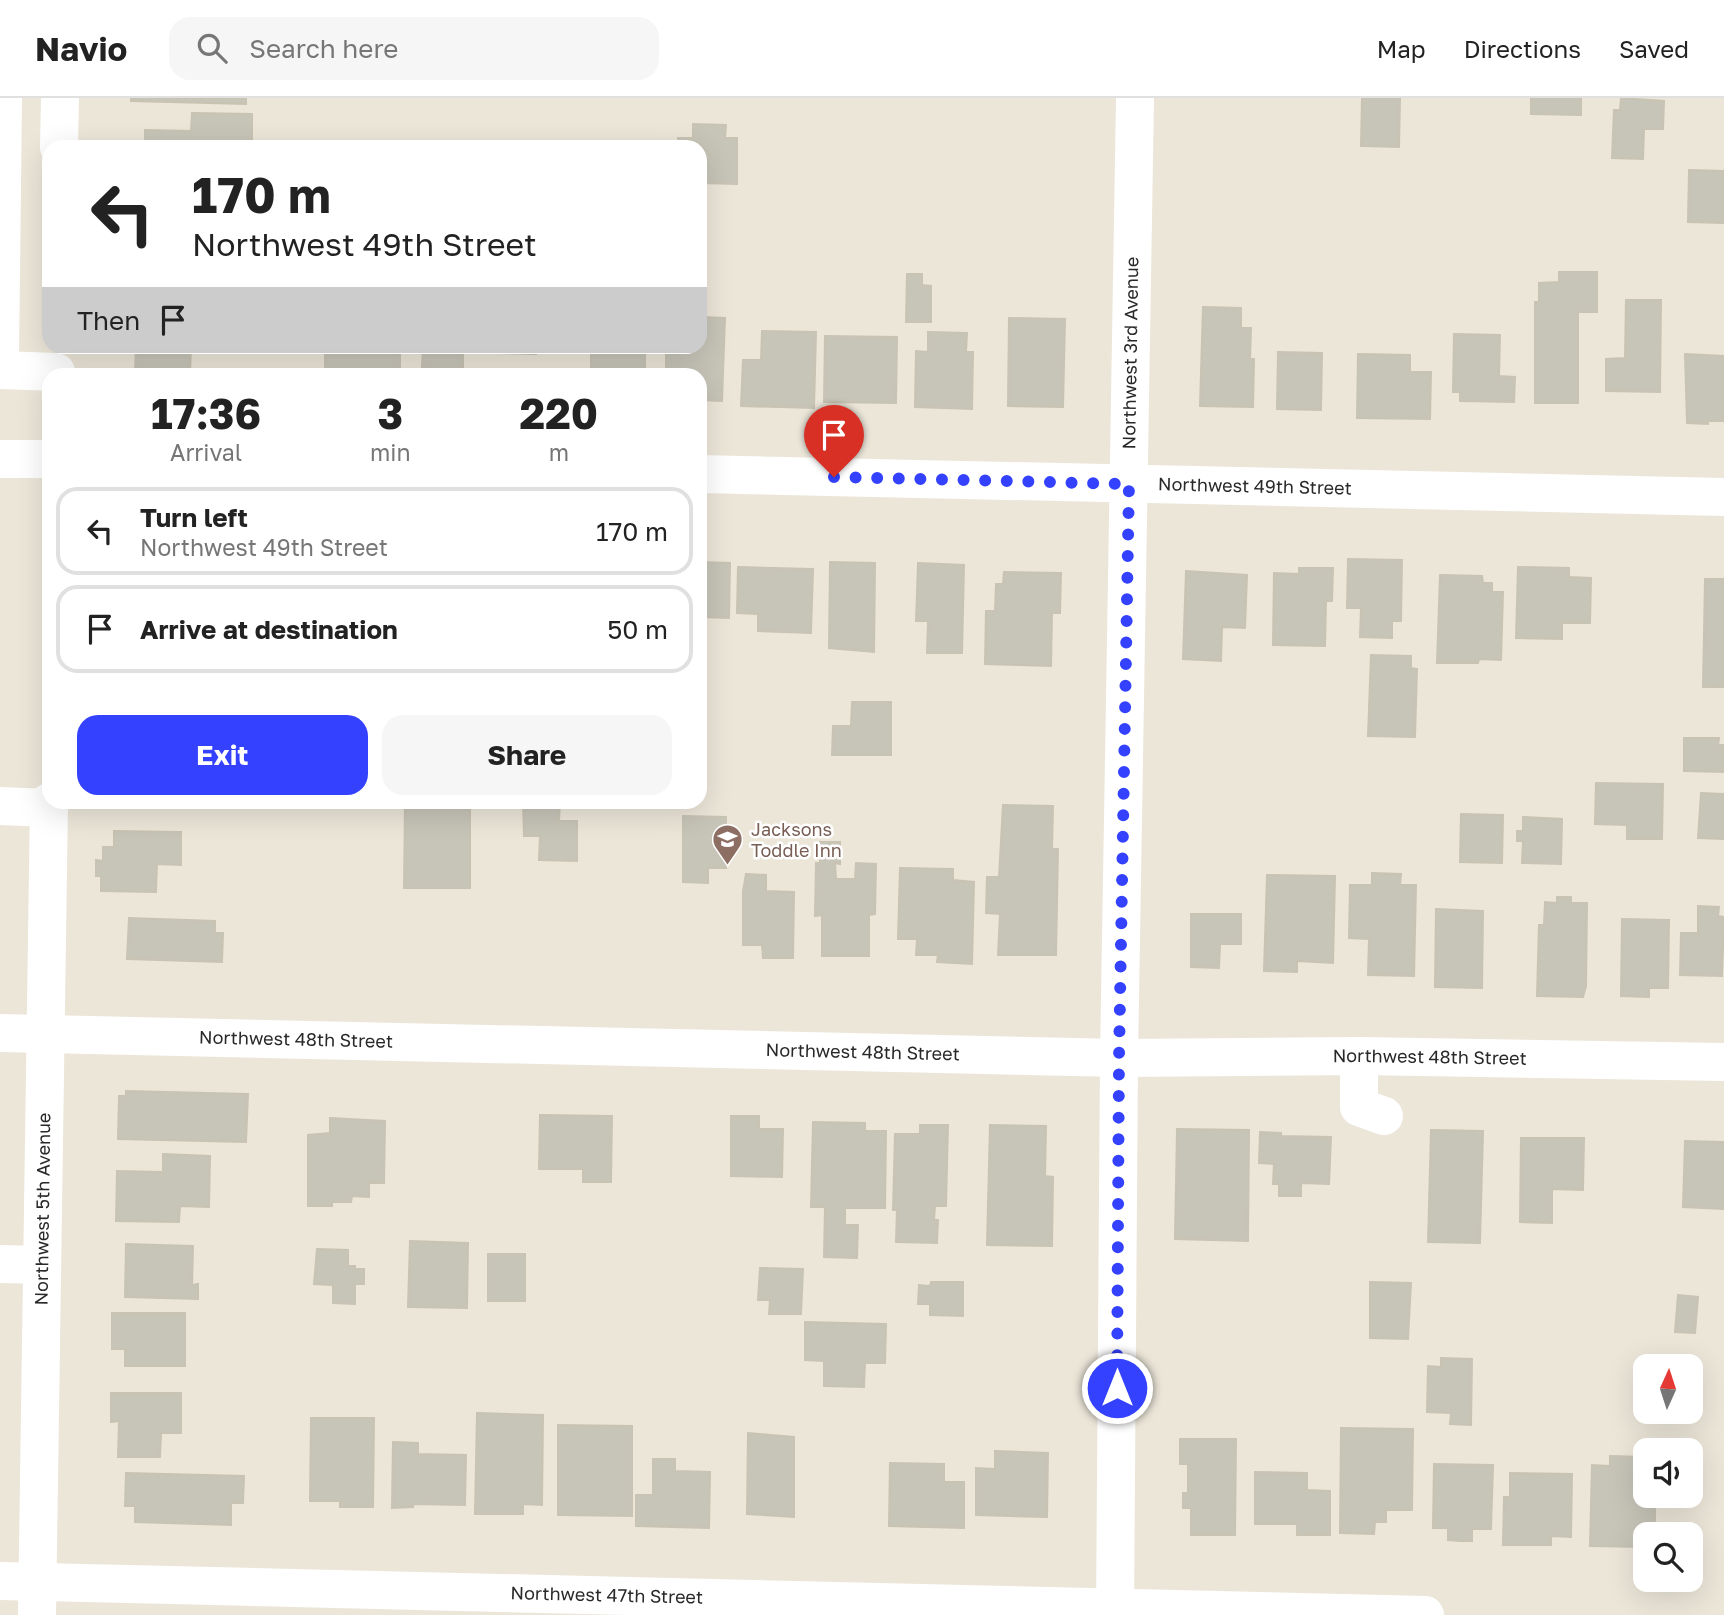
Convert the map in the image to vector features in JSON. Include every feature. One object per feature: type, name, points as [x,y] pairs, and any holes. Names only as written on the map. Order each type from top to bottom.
[{"type":"street","points":[[0,359],[3,98]]},
{"type":"street","points":[[59,140],[60,98]]},
{"type":"street","name":"Northwest 3rd Avenue","points":[[1115,1612],[1119,1058],[1135,98]]},
{"type":"street","points":[[0,370],[56,364]]},
{"type":"street","points":[[0,458],[42,460]]},
{"type":"street","name":"Northwest 49th Street","points":[[707,474],[1724,497]]},
{"type":"street","points":[[0,806],[42,805]]},
{"type":"street","name":"Northwest 5th Avenue","points":[[24,1593],[42,1265],[49,809]]},
{"type":"street","name":"Northwest 48th Street","points":[[0,1033],[1119,1058],[1359,1056],[1724,1062]]},
{"type":"street","points":[[1359,1056],[1359,1107],[1384,1116]]},
{"type":"street","points":[[0,1264],[42,1265]]},
{"type":"street","name":"Northwest 47th Street","points":[[24,1593],[1424,1615]]},
{"type":"building","points":[[131,98],[246,98],[246,104],[131,101]]},
{"type":"building","points":[[1362,98],[1400,98],[1399,147],[1361,146]]},
{"type":"building","points":[[1531,98],[1581,98],[1581,115],[1531,114]]},
{"type":"building","points":[[1621,98],[1664,101],[1663,129],[1644,129],[1643,159],[1612,158],[1614,110],[1620,110]]},
{"type":"building","points":[[192,113],[252,114],[252,140],[145,140],[145,130],[191,131]]},
{"type":"building","points":[[693,124],[726,125],[725,138],[737,138],[737,184],[707,183],[707,140],[678,140],[693,138]]},
{"type":"building","points":[[1689,170],[1724,171],[1724,223],[1688,222]]},
{"type":"building","points":[[1559,272],[1597,272],[1597,312],[1578,312],[1578,403],[1535,403],[1535,302],[1539,302],[1539,283],[1559,282]]},
{"type":"building","points":[[907,274],[922,274],[922,285],[931,286],[931,322],[906,322]]},
{"type":"building","points":[[1626,300],[1661,300],[1660,392],[1606,391],[1606,359],[1625,358]]},
{"type":"building","points":[[1203,307],[1241,308],[1241,328],[1251,328],[1250,359],[1254,359],[1253,407],[1200,406]]},
{"type":"building","points":[[707,317],[725,318],[722,401],[707,400],[707,368],[666,368],[666,354],[707,354]]},
{"type":"building","points":[[1009,318],[1065,319],[1063,407],[1008,406]]},
{"type":"building","points":[[762,331],[816,332],[814,408],[741,406],[743,360],[761,360]]},
{"type":"building","points":[[928,332],[967,333],[966,352],[973,352],[972,409],[915,407],[916,351],[928,352]]},
{"type":"building","points":[[1454,334],[1500,335],[1499,376],[1515,377],[1514,402],[1460,401],[1460,392],[1453,392]]},
{"type":"building","points":[[825,336],[897,337],[896,403],[824,402]]},
{"type":"building","points":[[1278,352],[1322,353],[1321,410],[1277,409]]},
{"type":"building","points":[[136,354],[191,354],[190,368],[135,368]]},
{"type":"building","points":[[325,354],[400,354],[400,368],[325,368]]},
{"type":"building","points":[[423,354],[463,354],[463,367],[422,367]]},
{"type":"building","points":[[591,354],[645,354],[645,368],[591,368]]},
{"type":"building","points":[[1358,354],[1410,355],[1410,372],[1431,372],[1430,419],[1357,418]]},
{"type":"building","points":[[1685,354],[1724,356],[1724,421],[1708,421],[1708,424],[1687,423]]},
{"type":"building","points":[[1348,559],[1402,560],[1401,621],[1392,621],[1392,638],[1360,637],[1361,608],[1347,608]]},
{"type":"building","points":[[707,562],[730,563],[729,618],[707,617]]},
{"type":"building","points":[[830,562],[875,563],[874,652],[829,648]]},
{"type":"building","points":[[918,563],[964,565],[962,653],[927,653],[928,621],[916,621]]},
{"type":"building","points":[[738,567],[813,569],[811,633],[758,631],[758,614],[737,613]]},
{"type":"building","points":[[1518,567],[1569,568],[1569,577],[1591,578],[1590,623],[1562,623],[1562,639],[1516,638]]},
{"type":"building","points":[[1299,568],[1333,568],[1332,601],[1326,601],[1325,646],[1273,645],[1274,573],[1299,574]]},
{"type":"building","points":[[1186,571],[1247,575],[1245,628],[1222,627],[1221,661],[1183,659]]},
{"type":"building","points":[[1004,572],[1061,573],[1060,613],[1052,613],[1051,666],[985,664],[986,611],[995,611],[996,584],[1003,584]]},
{"type":"building","points":[[1440,575],[1482,576],[1483,583],[1492,583],[1492,592],[1503,592],[1501,660],[1437,663]]},
{"type":"building","points":[[1705,579],[1724,579],[1724,687],[1703,687]]},
{"type":"building","points":[[1371,655],[1411,656],[1411,668],[1417,669],[1415,737],[1368,736]]},
{"type":"building","points":[[852,702],[891,702],[891,755],[832,755],[833,726],[851,726]]},
{"type":"building","points":[[1684,738],[1719,738],[1718,745],[1724,745],[1724,772],[1684,771]]},
{"type":"building","points":[[1596,783],[1663,784],[1662,839],[1627,839],[1627,825],[1595,824]]},
{"type":"building","points":[[1701,793],[1724,794],[1724,839],[1698,838]]},
{"type":"building","points":[[1003,805],[1053,806],[1052,849],[1058,849],[1056,955],[998,955],[1000,914],[986,913],[987,877],[999,877]]},
{"type":"building","points":[[405,809],[470,809],[470,888],[404,888]]},
{"type":"building","points":[[523,809],[560,809],[559,821],[577,821],[577,861],[539,860],[540,836],[524,836]]},
{"type":"building","points":[[1461,814],[1503,815],[1502,863],[1460,862]]},
{"type":"building","points":[[683,816],[726,817],[726,868],[708,868],[708,883],[683,882]]},
{"type":"building","points":[[1523,817],[1562,819],[1561,864],[1522,863],[1523,841],[1517,841],[1517,831],[1523,831]]},
{"type":"building","points":[[114,831],[181,832],[181,865],[157,864],[156,892],[101,891],[101,876],[96,876],[96,860],[103,861],[103,847],[114,847]]},
{"type":"building","points":[[820,842],[840,842],[840,864],[835,863],[836,879],[855,879],[856,863],[876,864],[875,914],[869,915],[869,956],[822,956],[822,915],[815,916],[816,863],[820,863]]},
{"type":"building","points":[[900,868],[953,869],[953,880],[974,882],[972,964],[937,962],[938,955],[916,955],[917,939],[898,939]]},
{"type":"building","points":[[1372,873],[1401,874],[1400,885],[1416,885],[1414,976],[1368,975],[1369,939],[1349,938],[1350,885],[1372,885]]},
{"type":"building","points":[[746,874],[766,875],[766,891],[794,892],[793,958],[763,958],[762,945],[743,945],[743,891]]},
{"type":"building","points":[[1267,875],[1335,876],[1333,963],[1297,961],[1297,972],[1264,971]]},
{"type":"building","points":[[1557,897],[1571,897],[1571,903],[1587,903],[1586,986],[1583,997],[1537,996],[1539,925],[1544,925],[1545,902],[1557,903]]},
{"type":"building","points":[[1698,906],[1719,907],[1718,916],[1724,917],[1722,976],[1680,975],[1681,933],[1698,933]]},
{"type":"building","points":[[1436,909],[1483,911],[1482,988],[1435,987]]},
{"type":"building","points":[[1191,914],[1241,914],[1241,944],[1220,944],[1219,968],[1191,967]]},
{"type":"building","points":[[129,918],[215,921],[215,933],[223,933],[222,962],[127,959]]},
{"type":"building","points":[[1622,919],[1669,920],[1668,988],[1649,988],[1649,997],[1621,996]]},
{"type":"building","points":[[126,1091],[248,1094],[246,1142],[118,1139],[119,1096],[126,1096]]},
{"type":"building","points":[[540,1115],[612,1116],[611,1182],[583,1182],[583,1169],[539,1169]]},
{"type":"building","points":[[731,1116],[759,1116],[759,1129],[783,1129],[782,1177],[731,1176]]},
{"type":"building","points":[[330,1118],[385,1121],[384,1183],[369,1183],[369,1197],[352,1196],[351,1202],[332,1202],[332,1206],[308,1206],[308,1135],[330,1133]]},
{"type":"building","points":[[813,1122],[865,1123],[865,1131],[886,1131],[885,1208],[845,1208],[845,1225],[858,1225],[857,1258],[824,1257],[825,1207],[811,1207]]},
{"type":"building","points":[[920,1125],[948,1125],[946,1206],[935,1206],[934,1220],[938,1220],[937,1243],[896,1242],[897,1210],[893,1210],[895,1134],[920,1134]]},
{"type":"building","points":[[990,1125],[1046,1126],[1045,1176],[1053,1177],[1052,1246],[987,1245]]},
{"type":"building","points":[[1177,1129],[1249,1130],[1248,1241],[1175,1239]]},
{"type":"building","points":[[1431,1130],[1483,1131],[1480,1243],[1428,1242]]},
{"type":"building","points":[[1260,1132],[1281,1133],[1281,1136],[1331,1137],[1329,1184],[1301,1183],[1301,1196],[1279,1196],[1279,1184],[1273,1184],[1274,1164],[1259,1163]]},
{"type":"building","points":[[1521,1138],[1584,1138],[1583,1190],[1552,1189],[1552,1223],[1520,1222]]},
{"type":"building","points":[[1685,1141],[1724,1142],[1724,1209],[1683,1207]]},
{"type":"building","points":[[163,1154],[210,1156],[209,1207],[180,1206],[179,1222],[116,1221],[117,1171],[163,1172]]},
{"type":"building","points":[[410,1241],[468,1243],[467,1308],[408,1307]]},
{"type":"building","points":[[126,1244],[193,1246],[192,1285],[198,1284],[198,1299],[125,1297]]},
{"type":"building","points":[[317,1249],[348,1250],[348,1266],[364,1269],[364,1284],[355,1284],[355,1304],[333,1303],[333,1285],[314,1284]]},
{"type":"building","points":[[488,1254],[525,1254],[525,1301],[488,1301]]},
{"type":"building","points":[[760,1268],[803,1269],[801,1314],[769,1314],[770,1300],[758,1300]]},
{"type":"building","points":[[931,1282],[963,1282],[963,1316],[930,1315],[930,1304],[918,1304],[919,1285],[930,1286]]},
{"type":"building","points":[[1370,1282],[1411,1283],[1408,1339],[1370,1338]]},
{"type":"building","points":[[1678,1295],[1698,1297],[1695,1333],[1675,1332]]},
{"type":"building","points":[[112,1313],[185,1313],[185,1366],[125,1366],[125,1349],[112,1349]]},
{"type":"building","points":[[805,1322],[886,1324],[885,1363],[865,1363],[864,1387],[824,1386],[824,1361],[805,1360]]},
{"type":"building","points":[[1441,1358],[1472,1359],[1471,1425],[1450,1424],[1451,1413],[1427,1412],[1428,1366],[1441,1367]]},
{"type":"building","points":[[111,1393],[181,1393],[181,1433],[161,1433],[160,1457],[118,1457],[119,1421],[111,1422]]},
{"type":"building","points":[[477,1413],[543,1415],[542,1505],[523,1504],[523,1514],[475,1514]]},
{"type":"building","points":[[311,1418],[374,1418],[373,1507],[340,1507],[340,1501],[310,1501]]},
{"type":"building","points":[[558,1425],[632,1426],[632,1516],[558,1515]]},
{"type":"building","points":[[1341,1428],[1413,1429],[1412,1510],[1386,1510],[1386,1522],[1375,1522],[1374,1534],[1340,1533]]},
{"type":"building","points":[[748,1433],[794,1437],[794,1517],[747,1514]]},
{"type":"building","points":[[1180,1439],[1236,1439],[1235,1535],[1191,1535],[1191,1508],[1183,1508],[1183,1493],[1188,1493],[1188,1464],[1180,1464]]},
{"type":"building","points":[[393,1442],[418,1443],[418,1454],[466,1455],[465,1505],[413,1504],[413,1507],[392,1508]]},
{"type":"building","points":[[995,1451],[1048,1453],[1047,1517],[976,1515],[976,1468],[995,1469]]},
{"type":"building","points":[[1610,1456],[1633,1457],[1633,1508],[1655,1508],[1655,1522],[1633,1522],[1633,1547],[1590,1546],[1592,1465],[1610,1466]]},
{"type":"building","points":[[653,1459],[675,1459],[675,1471],[710,1472],[709,1528],[636,1526],[636,1495],[653,1495]]},
{"type":"building","points":[[890,1463],[944,1464],[944,1482],[964,1482],[964,1528],[889,1526]]},
{"type":"building","points":[[1434,1464],[1493,1465],[1491,1529],[1472,1529],[1472,1541],[1460,1541],[1448,1540],[1448,1528],[1433,1528]]},
{"type":"building","points":[[1255,1472],[1307,1473],[1307,1490],[1330,1491],[1330,1535],[1297,1535],[1297,1524],[1255,1524]]},
{"type":"building","points":[[126,1473],[244,1476],[243,1503],[231,1503],[231,1525],[135,1522],[135,1506],[125,1506]]},
{"type":"building","points":[[1510,1473],[1572,1474],[1571,1537],[1551,1536],[1551,1545],[1503,1545],[1504,1497],[1510,1497]]},
{"type":"place","name":"Jacksons Toddle Inn","points":[[728,867]]},
{"type":"route","points":[[834,477],[1129,484],[1119,1058],[1117,1388]]}]
